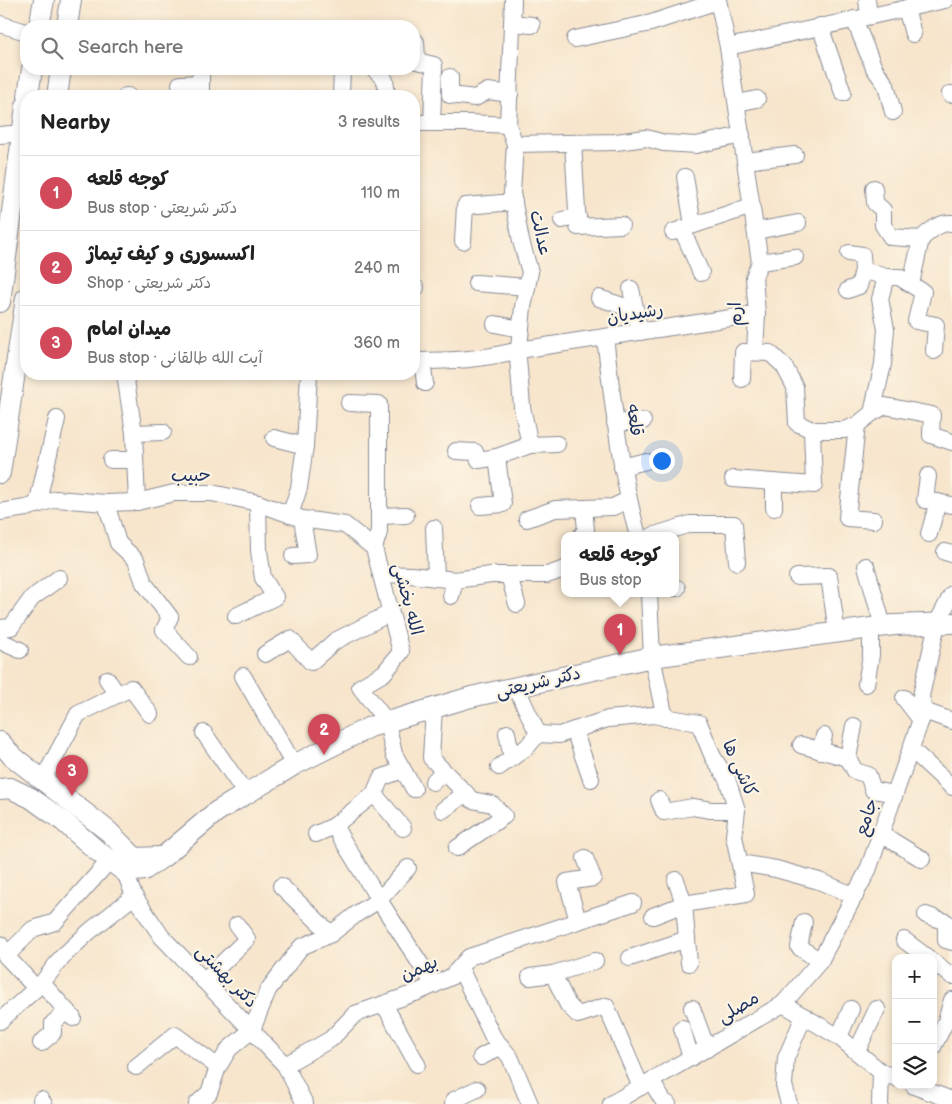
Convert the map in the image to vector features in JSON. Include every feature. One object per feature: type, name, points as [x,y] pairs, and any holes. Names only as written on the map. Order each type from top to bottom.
[{"type":"main road","points":[[40,20],[44,0]]},
{"type":"main road","points":[[68,20],[71,0]]},
{"type":"main road","points":[[29,90],[31,75]]},
{"type":"main road","points":[[57,90],[60,75]]},
{"type":"main road","points":[[0,302],[4,246],[20,155]]},
{"type":"main road","points":[[0,473],[20,350]]},
{"type":"main road","name":"دکتر شریعتی","points":[[118,866],[144,870],[216,812],[294,765],[370,727],[471,697],[652,657],[877,627],[945,623]]},
{"type":"main road","points":[[0,742],[12,756],[108,830],[135,858],[163,856]]},
{"type":"main road","points":[[0,789],[10,788],[31,798],[63,821],[118,866]]},
{"type":"street","points":[[420,123],[508,125],[514,0]]},
{"type":"street","points":[[728,47],[820,26],[863,12],[945,0]]},
{"type":"street","points":[[576,39],[651,23],[718,1]]},
{"type":"street","name":"ارم","points":[[718,1],[728,47],[760,262],[754,277],[757,314],[755,352]]},
{"type":"street","points":[[913,34],[915,4]]},
{"type":"street","points":[[863,12],[874,68],[886,85],[893,112]]},
{"type":"street","points":[[512,23],[532,24]]},
{"type":"street","points":[[0,24],[20,30]]},
{"type":"street","points":[[820,26],[843,93]]},
{"type":"street","points":[[420,62],[434,65],[432,123]]},
{"type":"street","points":[[341,90],[342,75]]},
{"type":"street","points":[[380,75],[385,80],[386,90]]},
{"type":"street","points":[[450,77],[450,95],[475,98],[488,91],[510,94]]},
{"type":"street","points":[[180,84],[201,83]]},
{"type":"street","points":[[737,103],[757,99]]},
{"type":"street","name":"عدالت","points":[[508,125],[514,144],[512,193],[521,241],[530,272],[518,358],[522,407],[530,445]]},
{"type":"street","points":[[0,135],[20,132]]},
{"type":"street","points":[[514,144],[616,142],[649,145],[664,143],[696,145],[742,135]]},
{"type":"street","points":[[573,143],[570,218],[578,227],[620,225]]},
{"type":"street","points":[[745,161],[794,155]]},
{"type":"street","points":[[685,177],[682,229],[701,273]]},
{"type":"street","points":[[874,188],[875,203],[883,210],[883,225],[891,237],[921,239]]},
{"type":"street","points":[[463,241],[465,206],[514,202]]},
{"type":"street","points":[[682,229],[752,206]]},
{"type":"street","points":[[756,231],[798,223]]},
{"type":"street","points":[[910,284],[921,239],[933,229],[945,223],[952,223]]},
{"type":"street","points":[[848,290],[859,286],[863,270],[862,255],[849,253]]},
{"type":"street","points":[[760,262],[795,257]]},
{"type":"street","points":[[863,270],[886,277],[899,277],[923,292],[916,321],[936,325],[934,351]]},
{"type":"street","points":[[872,413],[883,364],[886,329],[880,299],[886,277]]},
{"type":"street","points":[[476,283],[527,287]]},
{"type":"street","points":[[631,289],[640,332]]},
{"type":"street","points":[[599,298],[635,310]]},
{"type":"street","name":"رشیدیان","points":[[420,361],[458,361],[757,314]]},
{"type":"street","points":[[495,324],[521,329]]},
{"type":"street","name":"قلعه","points":[[604,338],[622,467],[628,500],[637,532]]},
{"type":"street","points":[[733,479],[814,485],[797,425],[794,387],[784,366],[770,353],[743,352],[742,379]]},
{"type":"street","points":[[420,367],[425,383]]},
{"type":"street","points":[[126,380],[134,433],[137,502]]},
{"type":"street","points":[[292,556],[308,555],[296,517],[305,446],[309,380]]},
{"type":"street","points":[[349,403],[379,404],[379,532],[374,548]]},
{"type":"street","points":[[797,425],[844,430],[857,425],[872,413],[885,406],[932,415],[931,436],[952,442]]},
{"type":"street","points":[[37,505],[57,419]]},
{"type":"street","points":[[615,422],[643,421]]},
{"type":"street","points":[[857,425],[859,474],[847,518],[874,520]]},
{"type":"street","points":[[134,433],[163,432]]},
{"type":"street","points":[[274,438],[305,446]]},
{"type":"street","points":[[456,451],[475,452],[479,460],[497,457],[530,445],[557,444]]},
{"type":"street","points":[[480,506],[503,504],[497,457]]},
{"type":"street","points":[[111,460],[135,460]]},
{"type":"street","points":[[622,467],[646,461]]},
{"type":"street","points":[[928,476],[925,500],[945,504],[928,534]]},
{"type":"street","points":[[774,482],[774,508]]},
{"type":"street","name":"حبیب","points":[[0,512],[37,505],[56,499],[106,503],[137,502],[174,493],[212,493],[258,503],[296,517],[345,525],[374,548]]},
{"type":"street","points":[[527,519],[554,509],[613,507],[628,500]]},
{"type":"street","points":[[106,503],[118,543],[136,560],[144,583],[170,617],[164,630],[189,657]]},
{"type":"street","points":[[236,616],[275,597],[263,578],[259,551],[258,503]]},
{"type":"street","points":[[584,508],[586,530],[584,532]]},
{"type":"street","points":[[379,516],[406,515]]},
{"type":"street","points":[[665,532],[690,524],[734,524],[737,562]]},
{"type":"street","points":[[434,528],[436,578]]},
{"type":"street","name":"الله بخشی","points":[[374,548],[401,652],[384,673],[360,686],[386,722]]},
{"type":"street","points":[[866,566],[877,627],[866,684]]},
{"type":"street","points":[[381,574],[436,578],[453,588],[491,575],[547,575],[561,570]]},
{"type":"street","points":[[509,575],[517,604]]},
{"type":"street","points":[[797,576],[829,576],[837,633]]},
{"type":"street","points":[[0,628],[11,627],[32,598],[59,578]]},
{"type":"street","name":"جامع","points":[[783,1004],[820,961],[868,870],[922,716],[921,696],[945,623],[952,594]]},
{"type":"street","points":[[649,597],[652,657],[665,718]]},
{"type":"street","points":[[265,654],[290,639],[311,662],[335,641],[390,613]]},
{"type":"street","points":[[0,642],[20,650]]},
{"type":"street","points":[[243,676],[294,765]]},
{"type":"street","points":[[107,679],[118,694]]},
{"type":"street","points":[[507,733],[506,762],[527,747],[538,734],[516,687]]},
{"type":"street","points":[[43,780],[78,714],[131,688],[150,714]]},
{"type":"street","points":[[904,698],[922,716],[952,721]]},
{"type":"street","points":[[434,708],[431,758],[438,777],[466,793],[472,800],[492,804],[504,816],[457,848]]},
{"type":"street","name":"کاشی ها","points":[[538,734],[559,735],[608,719],[653,716],[698,723],[713,757],[727,779],[738,810],[734,836],[746,894],[684,904]]},
{"type":"street","points":[[386,722],[394,754],[414,789]]},
{"type":"street","points":[[848,758],[854,726]]},
{"type":"street","points":[[574,730],[591,779]]},
{"type":"street","points":[[204,733],[246,794]]},
{"type":"street","points":[[800,745],[822,743],[848,758],[855,771],[868,775],[873,790],[895,794]]},
{"type":"street","points":[[911,749],[952,787]]},
{"type":"street","points":[[316,834],[334,826],[374,794],[381,778],[402,770]]},
{"type":"street","points":[[443,810],[466,793]]},
{"type":"street","points":[[374,794],[404,828]]},
{"type":"street","points":[[659,800],[664,812],[693,807],[711,810],[738,810]]},
{"type":"street","points":[[334,826],[434,985]]},
{"type":"street","points":[[881,834],[922,859]]},
{"type":"street","points":[[578,921],[566,882],[593,878],[585,858]]},
{"type":"street","points":[[740,863],[776,869],[819,881],[855,896]]},
{"type":"street","points":[[40,1043],[53,1033],[53,1022],[70,1015],[3,950],[33,929],[55,922],[118,866]]},
{"type":"street","name":"دکتر بهشتی","points":[[118,866],[134,896],[162,937],[285,1065],[305,1104]]},
{"type":"street","points":[[197,1104],[209,1094],[218,1067],[229,1049],[252,1030],[268,990],[301,948],[330,934],[379,900],[408,868]]},
{"type":"street","points":[[676,880],[684,904],[689,963]]},
{"type":"street","points":[[281,886],[330,934]]},
{"type":"street","points":[[0,1021],[39,986],[62,957],[90,931],[134,896]]},
{"type":"street","name":"بهمن","points":[[285,1065],[331,1039],[355,1014],[451,977],[470,957],[632,903]]},
{"type":"street","points":[[653,916],[684,904]]},
{"type":"street","points":[[926,915],[946,922],[946,940],[952,942]]},
{"type":"street","points":[[804,922],[799,948],[820,961]]},
{"type":"street","points":[[204,981],[247,939],[237,924]]},
{"type":"street","points":[[630,958],[687,939]]},
{"type":"street","points":[[904,940],[923,954]]},
{"type":"street","points":[[530,977],[553,974],[595,961]]},
{"type":"street","points":[[937,965],[952,976]]},
{"type":"street","points":[[460,968],[493,1037],[510,1057],[530,1104]]},
{"type":"street","points":[[553,974],[568,1006],[578,1015],[606,1006],[640,1091],[668,1104]]},
{"type":"street","points":[[934,1044],[946,1021],[952,1002]]},
{"type":"street","points":[[384,1004],[417,1064]]},
{"type":"street","name":"مصلی","points":[[611,1104],[640,1091],[691,1058],[783,1004],[839,1037],[881,1072],[892,1076]]},
{"type":"street","points":[[692,1008],[707,1049]]},
{"type":"street","points":[[839,1037],[851,1009]]},
{"type":"street","points":[[856,1052],[877,1009]]},
{"type":"street","points":[[789,1104],[784,1085],[786,1058],[804,1016]]},
{"type":"street","points":[[682,1028],[691,1058]]},
{"type":"street","points":[[136,1067],[175,1036],[218,1067]]},
{"type":"street","points":[[481,1057],[501,1046]]},
{"type":"street","points":[[880,1104],[881,1072]]},
{"type":"street","points":[[454,1104],[454,1100],[477,1088]]},
{"type":"street","points":[[921,1089],[952,1100]]},
{"type":"place","name":"کوجه قلعه","points":[[620,655]]},
{"type":"place","name":"اکسسوری و کیف تیماژ","points":[[324,755]]},
{"type":"place","name":"میدان امام","points":[[72,796]]}]
